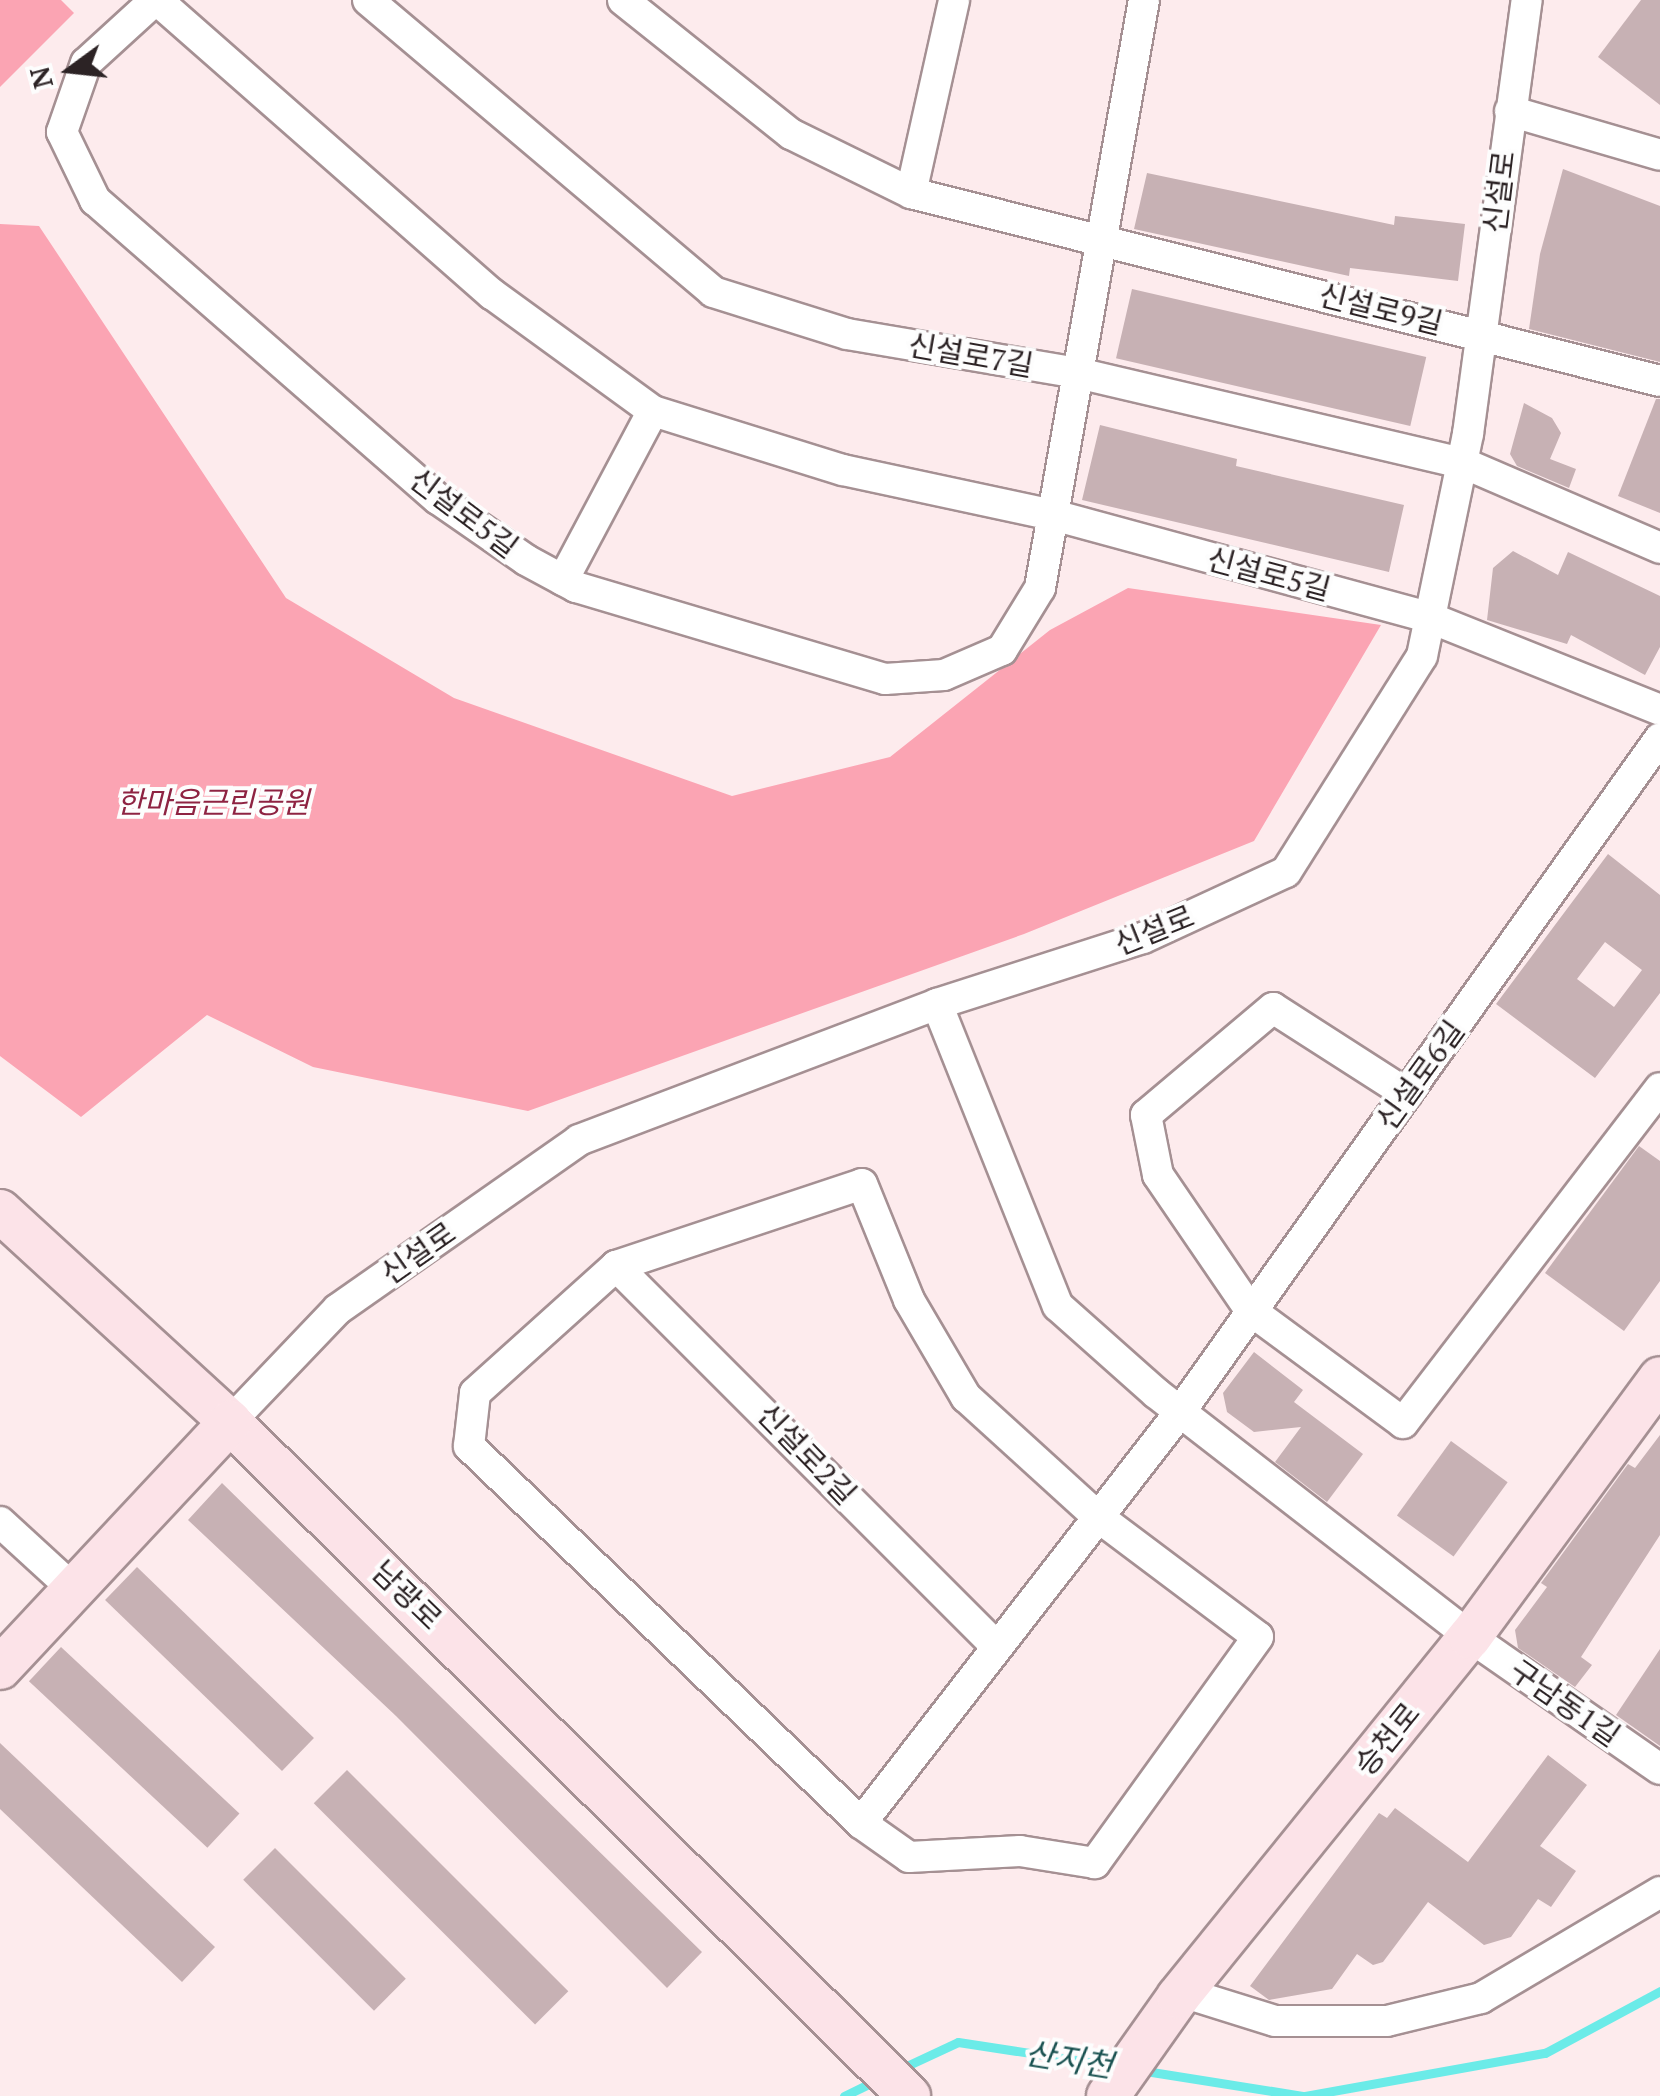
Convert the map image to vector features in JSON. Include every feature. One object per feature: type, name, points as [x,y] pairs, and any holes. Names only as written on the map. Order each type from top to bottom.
[{"type":"main road","name":"남광로","points":[[0,1211],[230,1422],[909,2096]]},
{"type":"main road","name":"승천로","points":[[1108,2096],[1180,1994],[1470,1638],[1660,1378]]},
{"type":"main road","points":[[0,1668],[71,1587],[230,1422]]},
{"type":"street","name":"신설로5길","points":[[1053,516],[1040,588],[1002,650],[944,675],[885,679],[563,580],[438,499],[95,200],[62,132],[86,63],[156,0],[492,294],[652,411],[843,470],[1053,516],[1428,617],[1660,710]]},
{"type":"street","name":"신설로7길","points":[[368,0],[713,292],[847,334],[1078,374],[1463,463],[1660,548]]},
{"type":"street","name":"신설로9길","points":[[622,0],[791,134],[911,193],[1660,382]]},
{"type":"street","points":[[1053,516],[1144,0]]},
{"type":"street","name":"신설로","points":[[230,1422],[338,1309],[579,1140],[937,1004],[1142,938],[1286,872],[1422,656],[1463,463],[1527,0]]},
{"type":"street","points":[[911,193],[949,2]]},
{"type":"street","points":[[1510,111],[1660,155]]},
{"type":"street","points":[[563,580],[652,411]]},
{"type":"street","name":"신설로6길","points":[[1180,1412],[1660,738]]},
{"type":"street","name":"구남동1길","points":[[937,1004],[1058,1306],[1180,1412],[1470,1638],[1660,1769]]},
{"type":"street","points":[[1407,1094],[1273,1008],[1146,1115],[1158,1175],[1250,1310],[1403,1423],[1660,1088]]},
{"type":"street","points":[[862,1184],[909,1300],[966,1397],[1097,1516],[1258,1637],[1095,1863],[1020,1851],[909,1857],[861,1823],[469,1446],[475,1393],[616,1266],[862,1184]]},
{"type":"street","name":"신설로2길","points":[[616,1266],[994,1645]]},
{"type":"street","points":[[861,1823],[994,1645],[1180,1412]]},
{"type":"street","points":[[0,1522],[71,1587]]},
{"type":"street","points":[[1180,1994],[1276,2020],[1388,2020],[1481,1998],[1660,1892]]},
{"type":"green space","points":[[0,0],[61,0],[74,13],[0,87]]},
{"type":"green space","name":"한마음근린공원","points":[[0,224],[39,226],[286,598],[454,698],[732,796],[890,757],[1050,630],[1128,588],[1381,625],[1254,841],[1024,934],[528,1111],[313,1067],[207,1015],[81,1117],[0,1056]]},
{"type":"building","points":[[1641,0],[1660,0],[1660,105],[1598,57]]},
{"type":"building","points":[[1563,169],[1660,206],[1660,362],[1529,329],[1540,254]]},
{"type":"building","points":[[1147,173],[1394,225],[1395,216],[1465,224],[1458,281],[1350,268],[1349,276],[1134,229]]},
{"type":"building","points":[[1132,289],[1426,357],[1410,426],[1116,358]]},
{"type":"building","points":[[1656,399],[1660,399],[1660,513],[1618,496]]},
{"type":"building","points":[[1524,403],[1552,418],[1561,433],[1550,459],[1576,469],[1569,488],[1517,466],[1510,454]]},
{"type":"building","points":[[1100,425],[1237,459],[1236,466],[1404,505],[1389,572],[1082,500]]},
{"type":"building","points":[[1513,551],[1558,575],[1568,552],[1660,596],[1660,647],[1645,675],[1571,635],[1567,644],[1487,620],[1493,568]]},
{"type":"building","points":[[1608,854],[1660,895],[1660,993],[1595,1078],[1496,1004]],"holes":[[[1605,942],[1642,970],[1614,1007],[1577,979]]]},
{"type":"building","points":[[1639,1146],[1660,1161],[1660,1281],[1624,1331],[1545,1273]]},
{"type":"building","points":[[1254,1352],[1303,1390],[1294,1402],[1363,1454],[1327,1502],[1275,1462],[1301,1427],[1254,1432],[1227,1412],[1223,1393]]},
{"type":"building","points":[[1660,1435],[1660,1535],[1581,1657],[1592,1665],[1575,1687],[1518,1648],[1515,1630],[1547,1587],[1541,1583],[1628,1464],[1635,1468]]},
{"type":"building","points":[[1451,1441],[1508,1482],[1454,1557],[1397,1515]]},
{"type":"building","points":[[222,1483],[702,1952],[667,1988],[396,1716],[188,1520]]},
{"type":"building","points":[[137,1567],[314,1738],[282,1771],[105,1600]]},
{"type":"building","points":[[61,1647],[239,1813],[207,1848],[29,1681]]},
{"type":"building","points":[[1660,1649],[1660,1746],[1616,1715]]},
{"type":"building","points":[[0,1743],[215,1947],[182,1982],[0,1809]]},
{"type":"building","points":[[1548,1755],[1587,1785],[1540,1846],[1576,1871],[1551,1907],[1538,1899],[1511,1937],[1484,1945],[1428,1902],[1383,1962],[1373,1965],[1357,1954],[1332,1989],[1269,2000],[1250,1986],[1379,1813],[1387,1818],[1395,1808],[1468,1862]]},
{"type":"building","points":[[347,1770],[568,1991],[535,2025],[314,1803]]},
{"type":"building","points":[[275,1848],[406,1979],[374,2011],[243,1880]]},
{"type":"waterway","name":"산지천","points":[[1305,2096],[1545,2053],[1660,1991]]},
{"type":"waterway","name":"산지천","points":[[898,2070],[958,2042],[1114,2066]]},
{"type":"waterway","name":"산지천","points":[[1139,2070],[1304,2096]]},
{"type":"waterway","name":"산지천","points":[[844,2096],[875,2081]]}]
